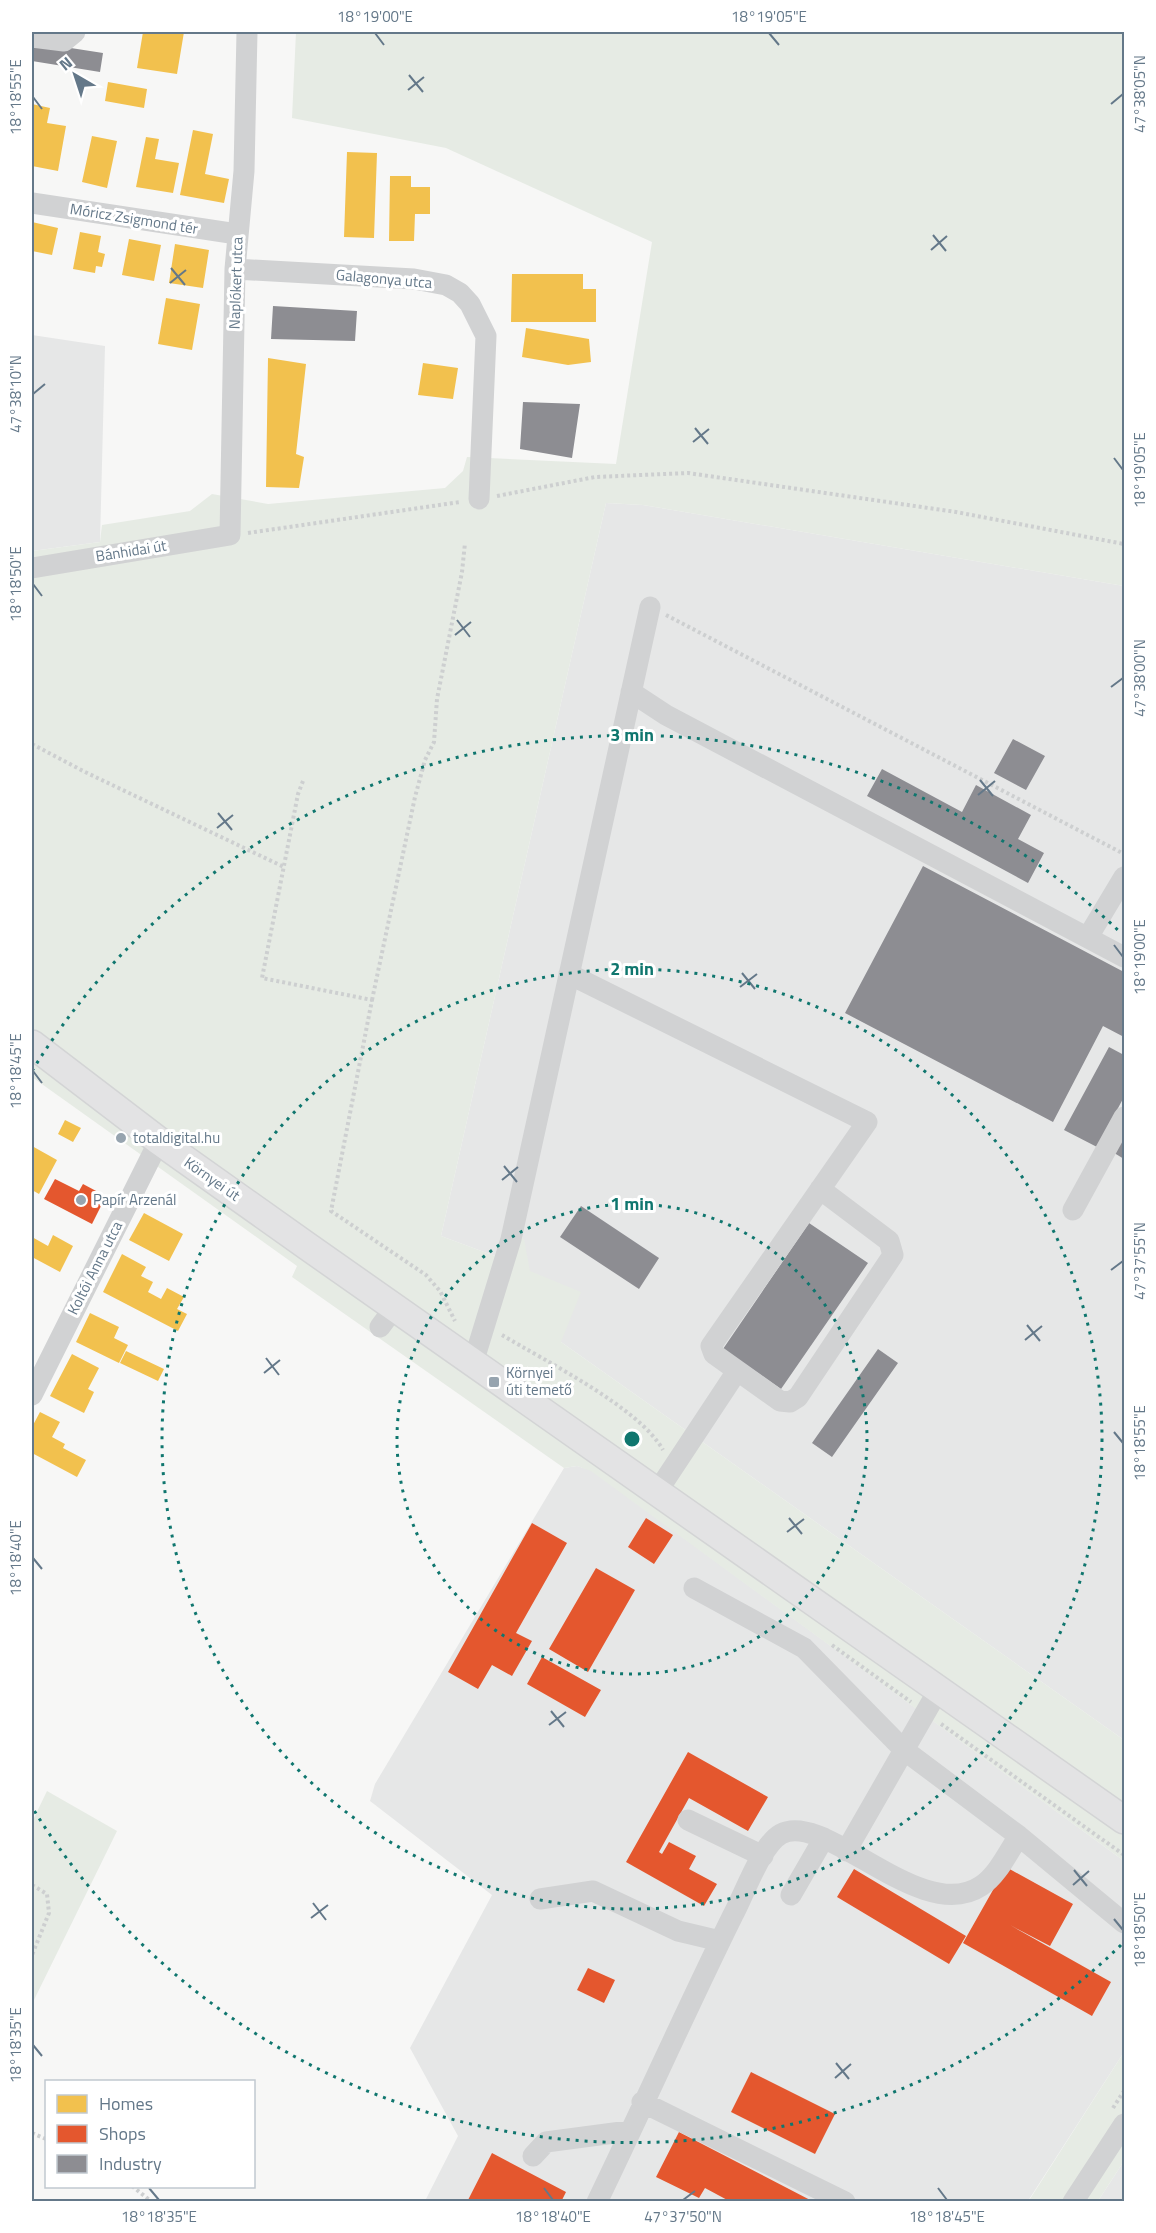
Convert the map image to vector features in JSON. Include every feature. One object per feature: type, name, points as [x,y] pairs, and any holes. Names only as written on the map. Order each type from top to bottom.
[{"type":"main road","name":"Környei út","points":[[32,1044],[159,1141],[307,1246],[387,1317],[473,1363],[1125,1820]]},
{"type":"street","points":[[32,37],[64,41],[75,32]]},
{"type":"street","name":"Naplókert utca","points":[[230,535],[235,269],[244,171],[247,32]]},
{"type":"street","name":"Móricz Zsigmond tér","points":[[32,203],[237,234]]},
{"type":"street","name":"Galagonya utca","points":[[235,269],[414,279],[446,285],[460,294],[478,317],[486,336],[479,499]]},
{"type":"street","name":"Bánhidai út","points":[[32,568],[230,535]]},
{"type":"street","points":[[473,1363],[511,1239],[650,607]]},
{"type":"street","points":[[631,692],[666,715],[1125,957]]},
{"type":"street","points":[[1088,937],[1125,877]]},
{"type":"street","points":[[569,974],[867,1122],[820,1189],[711,1346],[714,1354],[780,1401],[790,1402],[798,1397],[893,1254],[889,1241],[820,1189]]},
{"type":"street","points":[[1073,1210],[1125,1117]]},
{"type":"street","name":"Koltói Anna utca","points":[[32,1395],[159,1141]]},
{"type":"street","points":[[657,1492],[737,1371]]},
{"type":"street","points":[[694,1588],[804,1648],[904,1750],[1019,1836],[1125,1923]]},
{"type":"street","points":[[846,1851],[939,1689]]},
{"type":"street","points":[[688,1820],[763,1856]]},
{"type":"street","points":[[597,2202],[642,2102],[770,1843],[787,1831],[804,1830],[824,1838],[902,1881],[952,1896],[969,1892],[986,1882],[1019,1836]]},
{"type":"street","points":[[791,1895],[824,1838]]},
{"type":"street","points":[[540,1899],[593,1892],[678,1930],[720,1941]]},
{"type":"street","points":[[642,2102],[845,2202]]},
{"type":"street","points":[[1073,2202],[1125,2124]]},
{"type":"street","points":[[533,2156],[546,2142],[630,2131]]},
{"type":"path","points":[[230,535],[479,499],[595,477],[687,473],[956,512],[1125,544]]},
{"type":"path","points":[[426,1275],[331,1211],[415,797],[425,760],[434,742],[437,699],[462,572],[465,543]]},
{"type":"path","points":[[650,607],[1125,854]]},
{"type":"path","points":[[32,744],[284,868]]},
{"type":"path","points":[[303,781],[298,794],[262,978],[372,1000]]},
{"type":"path","points":[[485,1325],[607,1398],[642,1425],[658,1443],[673,1470]]},
{"type":"path","points":[[32,1885],[47,1894],[49,1913],[32,1955]]},
{"type":"path","points":[[133,2188],[152,2202]]},
{"type":"shaded area","points":[[296,32],[1124,32],[1124,586],[643,505],[606,503],[441,1236],[495,1256],[502,1232],[524,1239],[530,1271],[581,1292],[561,1342],[1124,1740],[1124,1861],[591,1471],[577,1466],[564,1468],[292,1277],[297,1266],[32,1077],[32,551],[100,542],[102,525],[190,511],[212,494],[268,504],[445,488],[463,471],[467,457],[616,464],[652,242],[446,148],[292,118]]},
{"type":"shaded area","points":[[32,335],[105,346],[100,542],[32,551]]},
{"type":"shaded area","points":[[606,503],[643,505],[1124,586],[1124,1740],[561,1342],[495,1256],[441,1236]]},
{"type":"shaded area","points":[[577,1466],[591,1470],[1124,1861],[1124,2052],[1028,2201],[425,2201],[458,2136],[410,2048],[492,1895],[370,1801],[375,1784],[564,1468]]},
{"type":"shaded area","points":[[47,1791],[117,1831],[32,2004],[32,1822]]},
{"type":"shaded area","points":[[1124,2052],[1124,2161],[1098,2201],[1028,2202]]},
{"type":"shaded area","points":[[1124,2161],[1124,2201],[1098,2201]]},
{"type":"building: Homes","points":[[143,32],[184,32],[177,74],[137,68]]},
{"type":"building: Homes","points":[[108,82],[147,89],[144,108],[105,101]]},
{"type":"building: Homes","points":[[32,104],[50,108],[47,123],[66,126],[58,171],[32,166]]},
{"type":"building: Homes","points":[[193,130],[213,134],[205,174],[229,179],[224,203],[180,195]]},
{"type":"building: Homes","points":[[92,136],[117,141],[107,188],[82,182]]},
{"type":"building: Homes","points":[[146,137],[159,139],[155,159],[179,163],[173,193],[136,187]]},
{"type":"building: Homes","points":[[347,152],[377,153],[374,238],[344,237]]},
{"type":"building: Homes","points":[[390,176],[411,176],[411,187],[430,187],[430,214],[415,214],[414,241],[389,241]]},
{"type":"building: Homes","points":[[32,222],[58,228],[52,255],[32,251]]},
{"type":"building: Homes","points":[[80,232],[101,236],[98,252],[105,254],[102,267],[96,266],[95,273],[73,269]]},
{"type":"building: Homes","points":[[129,239],[161,245],[154,281],[122,275]]},
{"type":"building: Homes","points":[[175,244],[209,250],[203,288],[169,283]]},
{"type":"building: Homes","points":[[512,274],[583,274],[583,289],[596,289],[596,322],[511,322]]},
{"type":"building: Homes","points":[[166,298],[200,304],[192,350],[158,344]]},
{"type":"building: Homes","points":[[526,328],[589,339],[591,362],[568,365],[522,357]]},
{"type":"building: Homes","points":[[268,358],[306,364],[296,454],[304,457],[299,488],[266,487]]},
{"type":"building: Homes","points":[[423,363],[458,368],[453,399],[418,395]]},
{"type":"building: Homes","points":[[65,1120],[81,1128],[73,1142],[58,1134]]},
{"type":"building: Homes","points":[[32,1146],[57,1160],[39,1194],[32,1190]]},
{"type":"building: Homes","points":[[144,1213],[183,1234],[169,1261],[129,1240]]},
{"type":"building: Homes","points":[[53,1235],[73,1246],[60,1272],[32,1257],[32,1237],[48,1246]]},
{"type":"building: Homes","points":[[122,1254],[146,1267],[141,1276],[153,1282],[148,1292],[161,1299],[167,1288],[184,1297],[177,1309],[187,1314],[178,1331],[103,1292]]},
{"type":"building: Homes","points":[[90,1313],[119,1327],[114,1338],[128,1345],[119,1363],[76,1342]]},
{"type":"building: Homes","points":[[126,1351],[164,1369],[158,1381],[120,1363]]},
{"type":"building: Homes","points":[[72,1354],[99,1368],[88,1389],[94,1392],[84,1413],[50,1396]]},
{"type":"building: Homes","points":[[40,1412],[60,1422],[52,1437],[65,1444],[63,1448],[86,1460],[77,1477],[32,1453],[32,1427]]},
{"type":"building: Shops","points":[[55,1179],[79,1191],[83,1184],[98,1192],[95,1197],[103,1202],[92,1224],[44,1199]]},
{"type":"building: Shops","points":[[646,1518],[673,1535],[654,1564],[628,1547]]},
{"type":"building: Shops","points":[[532,1523],[567,1543],[516,1633],[532,1641],[512,1676],[492,1665],[478,1689],[448,1672]]},
{"type":"building: Shops","points":[[596,1568],[635,1590],[588,1672],[549,1649]]},
{"type":"building: Shops","points":[[542,1657],[601,1690],[585,1717],[527,1684]]},
{"type":"building: Shops","points":[[688,1752],[768,1797],[748,1831],[689,1798],[659,1852],[662,1854],[669,1842],[696,1856],[689,1869],[717,1884],[704,1906],[626,1862]]},
{"type":"building: Shops","points":[[1006,1867],[1073,1904],[1050,1946],[1010,1925],[1111,1982],[1092,2016],[963,1943]]},
{"type":"building: Shops","points":[[854,1869],[966,1936],[949,1964],[837,1897]]},
{"type":"building: Shops","points":[[588,1968],[615,1980],[604,2003],[577,1990]]},
{"type":"building: Shops","points":[[751,2072],[835,2114],[815,2154],[731,2112]]},
{"type":"building: Shops","points":[[679,2132],[814,2202],[731,2202],[705,2188],[699,2198],[656,2177]]},
{"type":"building: Shops","points":[[492,2153],[566,2192],[561,2202],[467,2202]]},
{"type":"building: Industry","points":[[32,42],[103,53],[100,72],[32,61]]},
{"type":"building: Industry","points":[[273,306],[357,311],[355,341],[271,339]]},
{"type":"building: Industry","points":[[523,402],[580,404],[572,458],[520,449]]},
{"type":"building: Industry","points":[[1013,739],[1045,756],[1026,790],[994,773]]},
{"type":"building: Industry","points":[[882,769],[962,812],[976,785],[1031,815],[1018,839],[1044,853],[1028,883],[867,796]]},
{"type":"building: Industry","points":[[923,866],[1124,972],[1124,1037],[1103,1026],[1053,1122],[845,1013]]},
{"type":"building: Industry","points":[[1109,1047],[1124,1055],[1124,1097],[1097,1147],[1064,1130]]},
{"type":"building: Industry","points":[[1124,1128],[1124,1159],[1111,1151]]},
{"type":"building: Industry","points":[[581,1206],[659,1258],[639,1289],[560,1237]]},
{"type":"building: Industry","points":[[809,1223],[868,1263],[781,1389],[723,1349]]},
{"type":"building: Industry","points":[[878,1349],[898,1363],[832,1457],[812,1443]]},
{"type":"place","name":"totaldigital.hu","points":[[121,1138]]},
{"type":"place","name":"Papír Arzenál","points":[[81,1200]]},
{"type":"place","name":"Környei úti temető","points":[[494,1382]]}]
